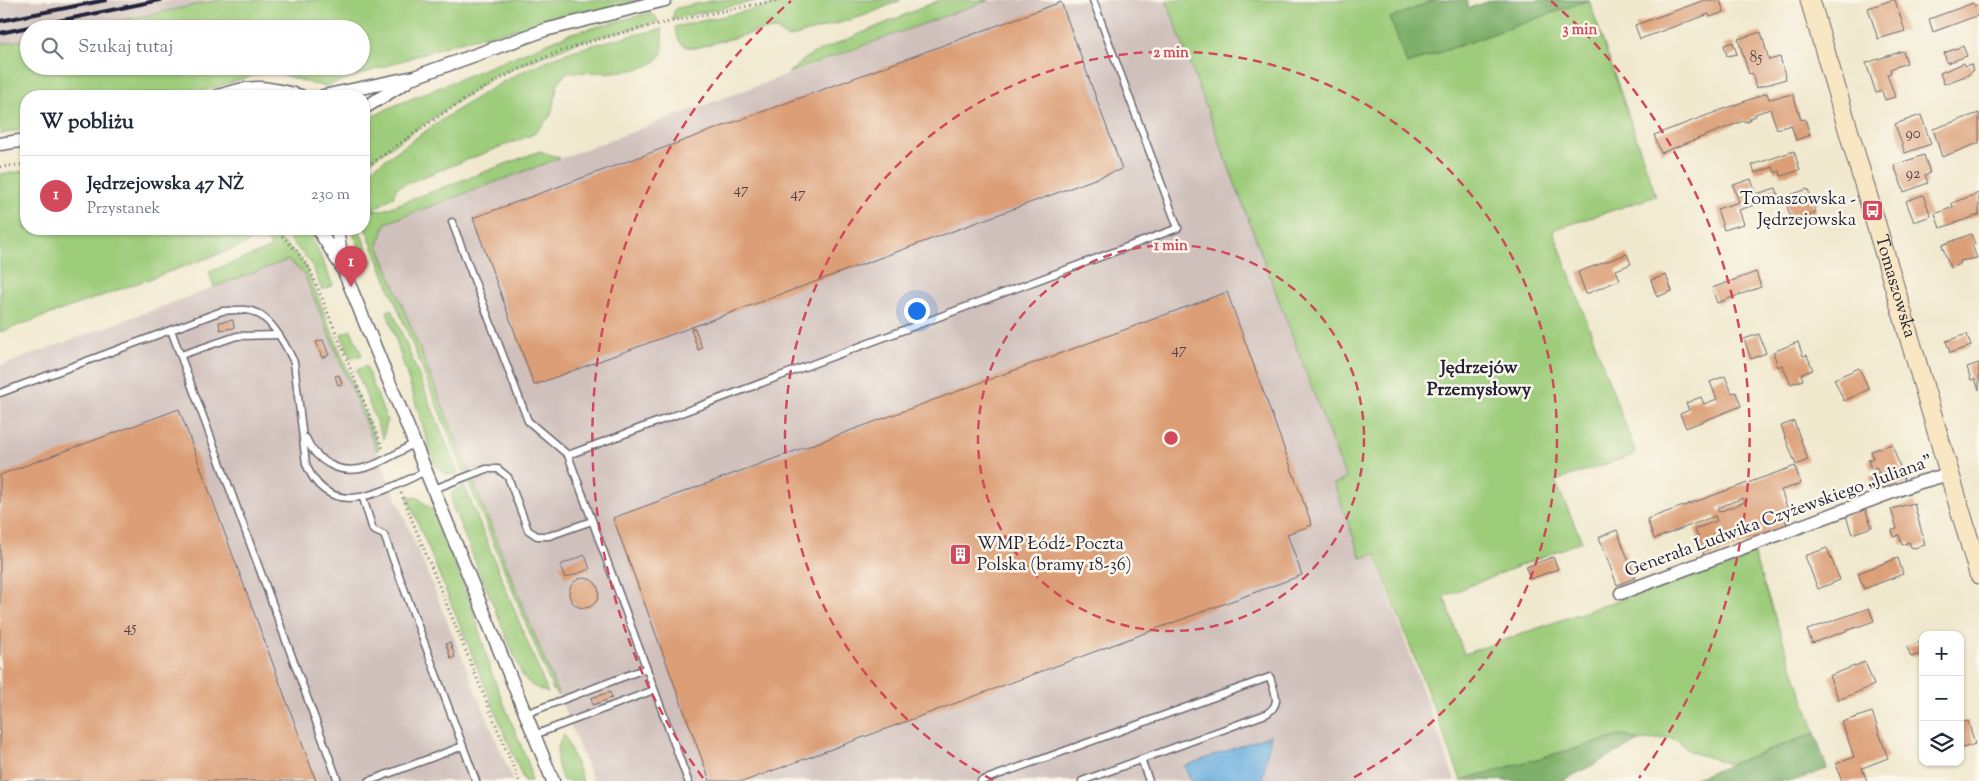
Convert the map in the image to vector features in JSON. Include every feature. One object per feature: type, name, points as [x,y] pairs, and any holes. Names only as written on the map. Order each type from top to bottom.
[{"type":"street","points":[[352,90],[414,77],[545,30],[665,0]]},
{"type":"street","name":"Tomaszowska","points":[[1810,0],[1979,574]]},
{"type":"street","points":[[370,104],[414,77]]},
{"type":"street","points":[[263,90],[267,88]]},
{"type":"street","points":[[238,90],[267,88],[282,90]]},
{"type":"street","points":[[0,144],[20,141]]},
{"type":"street","points":[[322,235],[343,269],[553,781]]},
{"type":"street","points":[[338,235],[343,269]]},
{"type":"street","name":"Generała Ludwika Czyżewskiego „Juliana”","points":[[1621,593],[1918,483],[1949,474]]},
{"type":"lane","points":[[568,455],[1178,228],[1093,0]]},
{"type":"lane","points":[[452,222],[528,421],[568,455],[688,781]]},
{"type":"lane","points":[[0,393],[222,311],[247,309],[266,319],[294,362],[306,464],[312,479],[323,490],[341,497],[362,498],[426,471]]},
{"type":"lane","points":[[171,330],[338,781]]},
{"type":"lane","points":[[181,354],[237,336],[278,335]]},
{"type":"lane","points":[[303,430],[309,444],[319,459],[335,468],[350,470],[366,468],[415,443]]},
{"type":"lane","points":[[434,489],[486,470],[498,469],[508,477],[528,530],[537,536],[549,536],[592,521]]},
{"type":"lane","points":[[362,498],[373,530],[384,535],[476,781]]},
{"type":"lane","points":[[525,714],[647,668]]},
{"type":"lane","points":[[981,781],[1270,677],[1278,699],[1274,709],[1266,714],[1082,781]]},
{"type":"lane","points":[[534,734],[654,690]]},
{"type":"lane","points":[[369,781],[463,746]]},
{"type":"lane","points":[[1142,760],[1149,781]]},
{"type":"path","points":[[370,166],[463,100],[503,77],[543,58],[617,36],[778,0]]},
{"type":"path","points":[[0,167],[20,165]]},
{"type":"path","points":[[281,235],[296,249],[310,269],[387,458]]},
{"type":"path","points":[[398,484],[518,781]]},
{"type":"shaded area","points":[[0,0],[219,0],[124,20],[20,20],[20,41],[0,44]]},
{"type":"shaded area","points":[[989,0],[1166,0],[1346,479],[1334,485],[1361,557],[1374,554],[1455,781],[593,781],[378,245],[386,223]]},
{"type":"shaded area","points":[[288,260],[304,274],[513,781],[0,781],[0,366]]},
{"type":"green space","points":[[219,0],[645,0],[455,43],[370,71],[370,20],[124,20]]},
{"type":"green space","points":[[716,0],[760,0],[672,19],[677,8]]},
{"type":"green space","points":[[796,0],[901,0],[866,15],[788,38],[777,30],[764,30],[695,48],[683,45],[677,36],[675,27]]},
{"type":"green space","points":[[940,0],[989,0],[788,73],[810,55]]},
{"type":"green space","points":[[1166,0],[1435,0],[1391,18],[1407,64],[1589,0],[1656,196],[1553,230],[1636,454],[1555,481],[1582,541],[1444,596],[1464,654],[1753,553],[1815,733],[1730,764],[1688,751],[1680,741],[1670,738],[1639,741],[1624,735],[1461,780],[1375,554],[1361,558],[1334,484],[1346,479]]},
{"type":"green space","points":[[1435,0],[1467,0],[1469,8],[1493,0],[1589,0],[1407,64],[1390,18]]},
{"type":"green space","points":[[649,13],[655,16],[659,22],[575,43],[495,76],[370,161],[370,118],[391,107],[572,33]]},
{"type":"green space","points":[[662,29],[663,51],[656,61],[634,70],[619,72],[567,72],[558,83],[551,115],[534,134],[397,187],[393,197],[371,211],[383,210],[540,151],[560,158],[386,223],[378,245],[469,471],[464,472],[368,235],[370,235],[370,170],[450,114],[517,74],[541,63],[601,43]]},
{"type":"green space","points":[[20,41],[20,75],[256,75],[206,90],[20,90],[20,130],[0,134],[0,44]]},
{"type":"green space","points":[[284,75],[359,75],[326,86],[312,84]]},
{"type":"green space","points":[[20,172],[20,235],[255,235],[247,244],[0,332],[0,174]]},
{"type":"green space","points":[[267,235],[275,235],[297,255],[306,268],[379,448],[377,451],[304,274],[288,260],[214,287],[209,272],[271,248]]},
{"type":"green space","points":[[286,235],[312,235],[333,285],[322,290],[311,263]]},
{"type":"green space","points":[[354,235],[361,235],[373,264],[368,266]]},
{"type":"green space","points":[[392,309],[458,473],[450,475],[444,473],[434,462],[387,311]]},
{"type":"green space","points":[[351,330],[362,355],[351,359],[341,334]]},
{"type":"green space","points":[[366,366],[387,421],[383,439],[356,370]]},
{"type":"green space","points":[[473,481],[559,696],[553,690],[469,483]]},
{"type":"green space","points":[[464,485],[548,693],[531,685],[523,677],[452,505],[452,493]]},
{"type":"green space","points":[[407,496],[418,498],[434,511],[473,609],[491,672],[529,765],[531,781],[524,781]]},
{"type":"green space","points":[[1815,733],[1827,769],[1793,781],[1688,781]]},
{"type":"green space","points":[[564,734],[583,781],[563,781],[559,769],[557,751]]},
{"type":"green space","points":[[1624,735],[1639,741],[1562,781],[1461,780]]},
{"type":"water","points":[[1271,735],[1262,781],[1191,781],[1184,766]]},
{"type":"building","points":[[1705,0],[1720,0],[1724,12],[1710,17],[1709,14],[1640,39],[1635,25]]},
{"type":"building","points":[[1895,0],[1905,31],[1878,39],[1868,8]]},
{"type":"building","points":[[1061,2],[1122,169],[534,385],[473,218]]},
{"type":"building","points":[[1973,3],[1974,6],[1979,4],[1979,15],[1933,32],[1929,19]]},
{"type":"building","points":[[1761,32],[1769,60],[1780,57],[1786,79],[1756,88],[1752,73],[1749,74],[1738,39]]},
{"type":"building","points":[[1733,42],[1737,54],[1727,56],[1724,45]]},
{"type":"building","points":[[1963,46],[1967,56],[1947,63],[1944,53]]},
{"type":"building","points":[[1903,51],[1907,63],[1890,69],[1891,73],[1887,74],[1895,97],[1885,100],[1882,91],[1876,93],[1866,63]]},
{"type":"building","points":[[1964,63],[1965,66],[1971,64],[1973,71],[1968,75],[1944,84],[1940,73]]},
{"type":"building","points":[[1767,93],[1769,99],[1793,94],[1801,120],[1805,119],[1810,135],[1796,140],[1791,125],[1777,129],[1770,109],[1755,114],[1756,116],[1750,118],[1749,122],[1743,121],[1661,153],[1654,135]]},
{"type":"building","points":[[1979,113],[1979,143],[1942,157],[1933,129]]},
{"type":"building","points":[[1921,115],[1931,144],[1905,153],[1895,124]]},
{"type":"building","points":[[1794,151],[1800,170],[1781,176],[1780,171],[1775,173],[1773,167],[1755,173],[1752,165]]},
{"type":"building","points":[[1924,155],[1930,173],[1925,175],[1928,183],[1904,192],[1894,165]]},
{"type":"building","points":[[1751,179],[1756,194],[1776,188],[1779,197],[1739,210],[1744,224],[1724,230],[1717,209],[1739,202],[1733,185]]},
{"type":"building","points":[[1808,189],[1816,212],[1792,221],[1784,197]]},
{"type":"building","points":[[1979,193],[1979,215],[1940,228],[1935,214],[1953,207],[1952,203]]},
{"type":"building","points":[[1923,195],[1931,216],[1914,222],[1906,201]]},
{"type":"building","points":[[1971,234],[1975,244],[1972,245],[1977,258],[1960,261],[1961,263],[1950,268],[1942,245]]},
{"type":"building","points":[[1627,254],[1631,264],[1616,270],[1620,280],[1586,294],[1578,272]]},
{"type":"building","points":[[1756,272],[1761,287],[1717,303],[1712,288]]},
{"type":"building","points":[[1666,275],[1672,291],[1657,297],[1651,280]]},
{"type":"building","name":"WMP Łódź- Poczta Polska (bramy 18-36)","points":[[1227,292],[1312,525],[1287,534],[1302,575],[745,781],[710,781],[613,518]]},
{"type":"building","points":[[233,320],[234,328],[220,330],[219,322]]},
{"type":"building","points":[[695,328],[702,348],[698,350],[691,329]]},
{"type":"building","points":[[1759,334],[1766,353],[1751,359],[1744,339]]},
{"type":"building","points":[[1967,334],[1971,346],[1950,353],[1946,341]]},
{"type":"building","points":[[323,340],[329,355],[322,358],[316,342]]},
{"type":"building","points":[[1798,342],[1803,356],[1807,355],[1813,370],[1801,374],[1803,380],[1791,384],[1782,365],[1778,367],[1773,352]]},
{"type":"building","points":[[1979,363],[1979,390],[1975,379],[1971,380],[1967,367]]},
{"type":"building","points":[[1859,368],[1869,389],[1844,401],[1834,379]]},
{"type":"building","points":[[339,375],[342,384],[338,385],[335,376]]},
{"type":"building","points":[[1725,376],[1732,393],[1736,392],[1741,406],[1686,428],[1680,414],[1689,410],[1686,403],[1701,397],[1704,404],[1717,399],[1710,382]]},
{"type":"building","points":[[179,409],[316,781],[0,781],[0,475]]},
{"type":"building","points":[[1794,421],[1808,460],[1796,465],[1781,426]]},
{"type":"building","points":[[1892,444],[1906,484],[1876,495],[1869,476],[1879,473],[1876,467],[1871,469],[1868,460],[1873,458],[1871,451]]},
{"type":"building","points":[[1795,466],[1801,484],[1781,490],[1790,516],[1785,519],[1789,529],[1705,558],[1695,529],[1717,521],[1715,516],[1654,539],[1647,519]],"holes":[[[1743,498],[1745,502],[1719,512],[1717,508]]]},
{"type":"building","points":[[1914,503],[1925,545],[1914,548],[1911,547],[1909,542],[1902,545],[1899,535],[1894,537],[1892,530],[1897,529],[1891,509]]},
{"type":"building","points":[[1865,509],[1872,527],[1852,534],[1846,516]]},
{"type":"building","points":[[1617,530],[1635,578],[1617,585],[1599,537]]},
{"type":"building","points":[[1827,548],[1840,580],[1818,589],[1805,556]]},
{"type":"building","points":[[585,555],[590,569],[565,578],[560,565]]},
{"type":"building","points":[[1553,557],[1558,569],[1530,579],[1526,567]]},
{"type":"building","points":[[1898,558],[1903,574],[1864,589],[1858,573]]},
{"type":"building","points":[[584,578],[594,583],[599,593],[594,603],[584,608],[574,603],[569,593],[574,583]]},
{"type":"building","points":[[1869,608],[1874,621],[1812,643],[1807,630]]},
{"type":"building","points":[[450,642],[455,657],[451,659],[446,644]]},
{"type":"building","points":[[1919,642],[1919,654],[1911,657],[1907,647]]},
{"type":"building","points":[[1865,662],[1874,685],[1839,700],[1829,676]]},
{"type":"building","points":[[610,692],[612,698],[593,705],[591,698]]},
{"type":"building","points":[[1872,712],[1888,758],[1862,768],[1867,781],[1842,781],[1836,764],[1854,757],[1842,722]]},
{"type":"building","points":[[1968,721],[1975,744],[1964,748],[1964,722]]},
{"type":"railway","points":[[0,21],[106,0]]},
{"type":"railway","points":[[63,20],[160,0]]},
{"type":"railway","points":[[0,33],[20,29]]},
{"type":"place","name":"Tomaszowska - Jędrzejowska","points":[[1872,210]]},
{"type":"place","name":"Jędrzejowska 47 NŻ","points":[[351,287]]},
{"type":"place","name":"WMP Łódź- Poczta Polska (bramy 18-36)","points":[[961,555]]},
{"type":"district","name":"Jędrzejów Przemysłowy","points":[[1479,379]]}]
